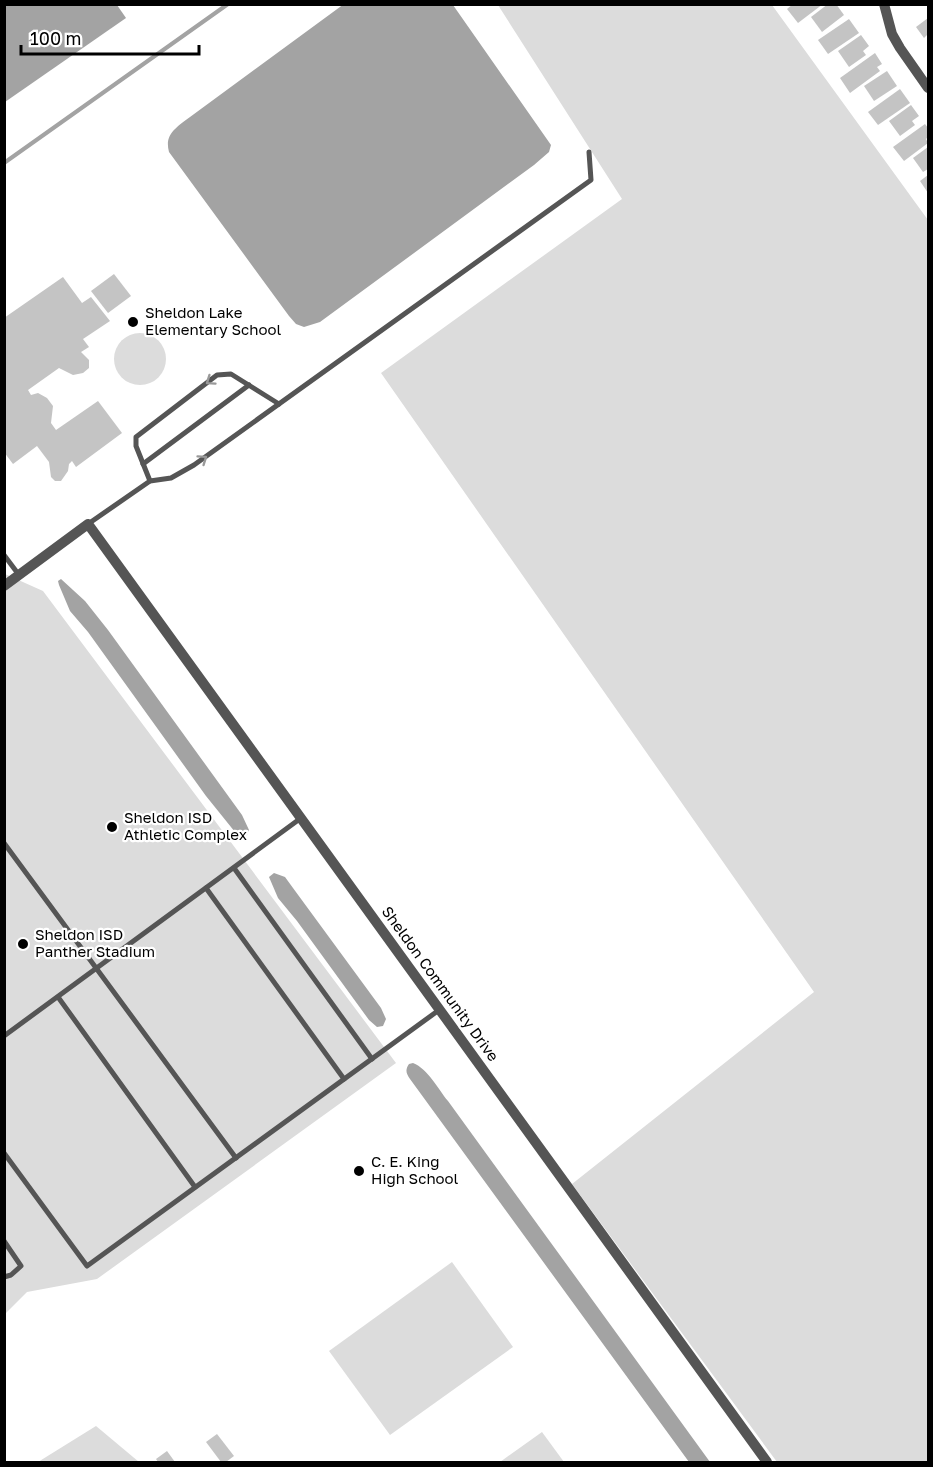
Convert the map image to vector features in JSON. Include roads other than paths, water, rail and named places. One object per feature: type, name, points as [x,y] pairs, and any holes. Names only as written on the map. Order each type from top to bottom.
[{"type":"street","points":[[884,4],[892,34],[928,87]]},
{"type":"street","points":[[4,585],[88,524]]},
{"type":"street","name":"Sheldon Community Drive","points":[[88,524],[767,1462]]},
{"type":"lane","points":[[88,524],[150,481],[171,478],[194,465],[591,180],[589,152]]},
{"type":"lane","points":[[150,481],[136,446],[136,437],[217,375],[231,374],[279,404]]},
{"type":"lane","points":[[143,464],[249,385]]},
{"type":"lane","points":[[4,555],[19,575]]},
{"type":"lane","points":[[4,1036],[301,818]]},
{"type":"lane","points":[[4,843],[236,1158]]},
{"type":"lane","points":[[234,868],[372,1059]]},
{"type":"lane","points":[[206,888],[344,1079]]},
{"type":"lane","points":[[58,997],[195,1187]]},
{"type":"lane","points":[[4,1153],[87,1266],[440,1010]]},
{"type":"lane","points":[[4,1241],[21,1266],[18,1271],[4,1277]]},
{"type":"waterway","points":[[4,163],[228,4]]},
{"type":"place","name":"Sheldon Lake Elementary School","points":[[133,322]]},
{"type":"place","name":"Sheldon ISD Athletic Complex","points":[[112,827]]},
{"type":"place","name":"Sheldon ISD Panther Stadium","points":[[23,944]]},
{"type":"place","name":"C. E. King High School","points":[[359,1171]]}]
